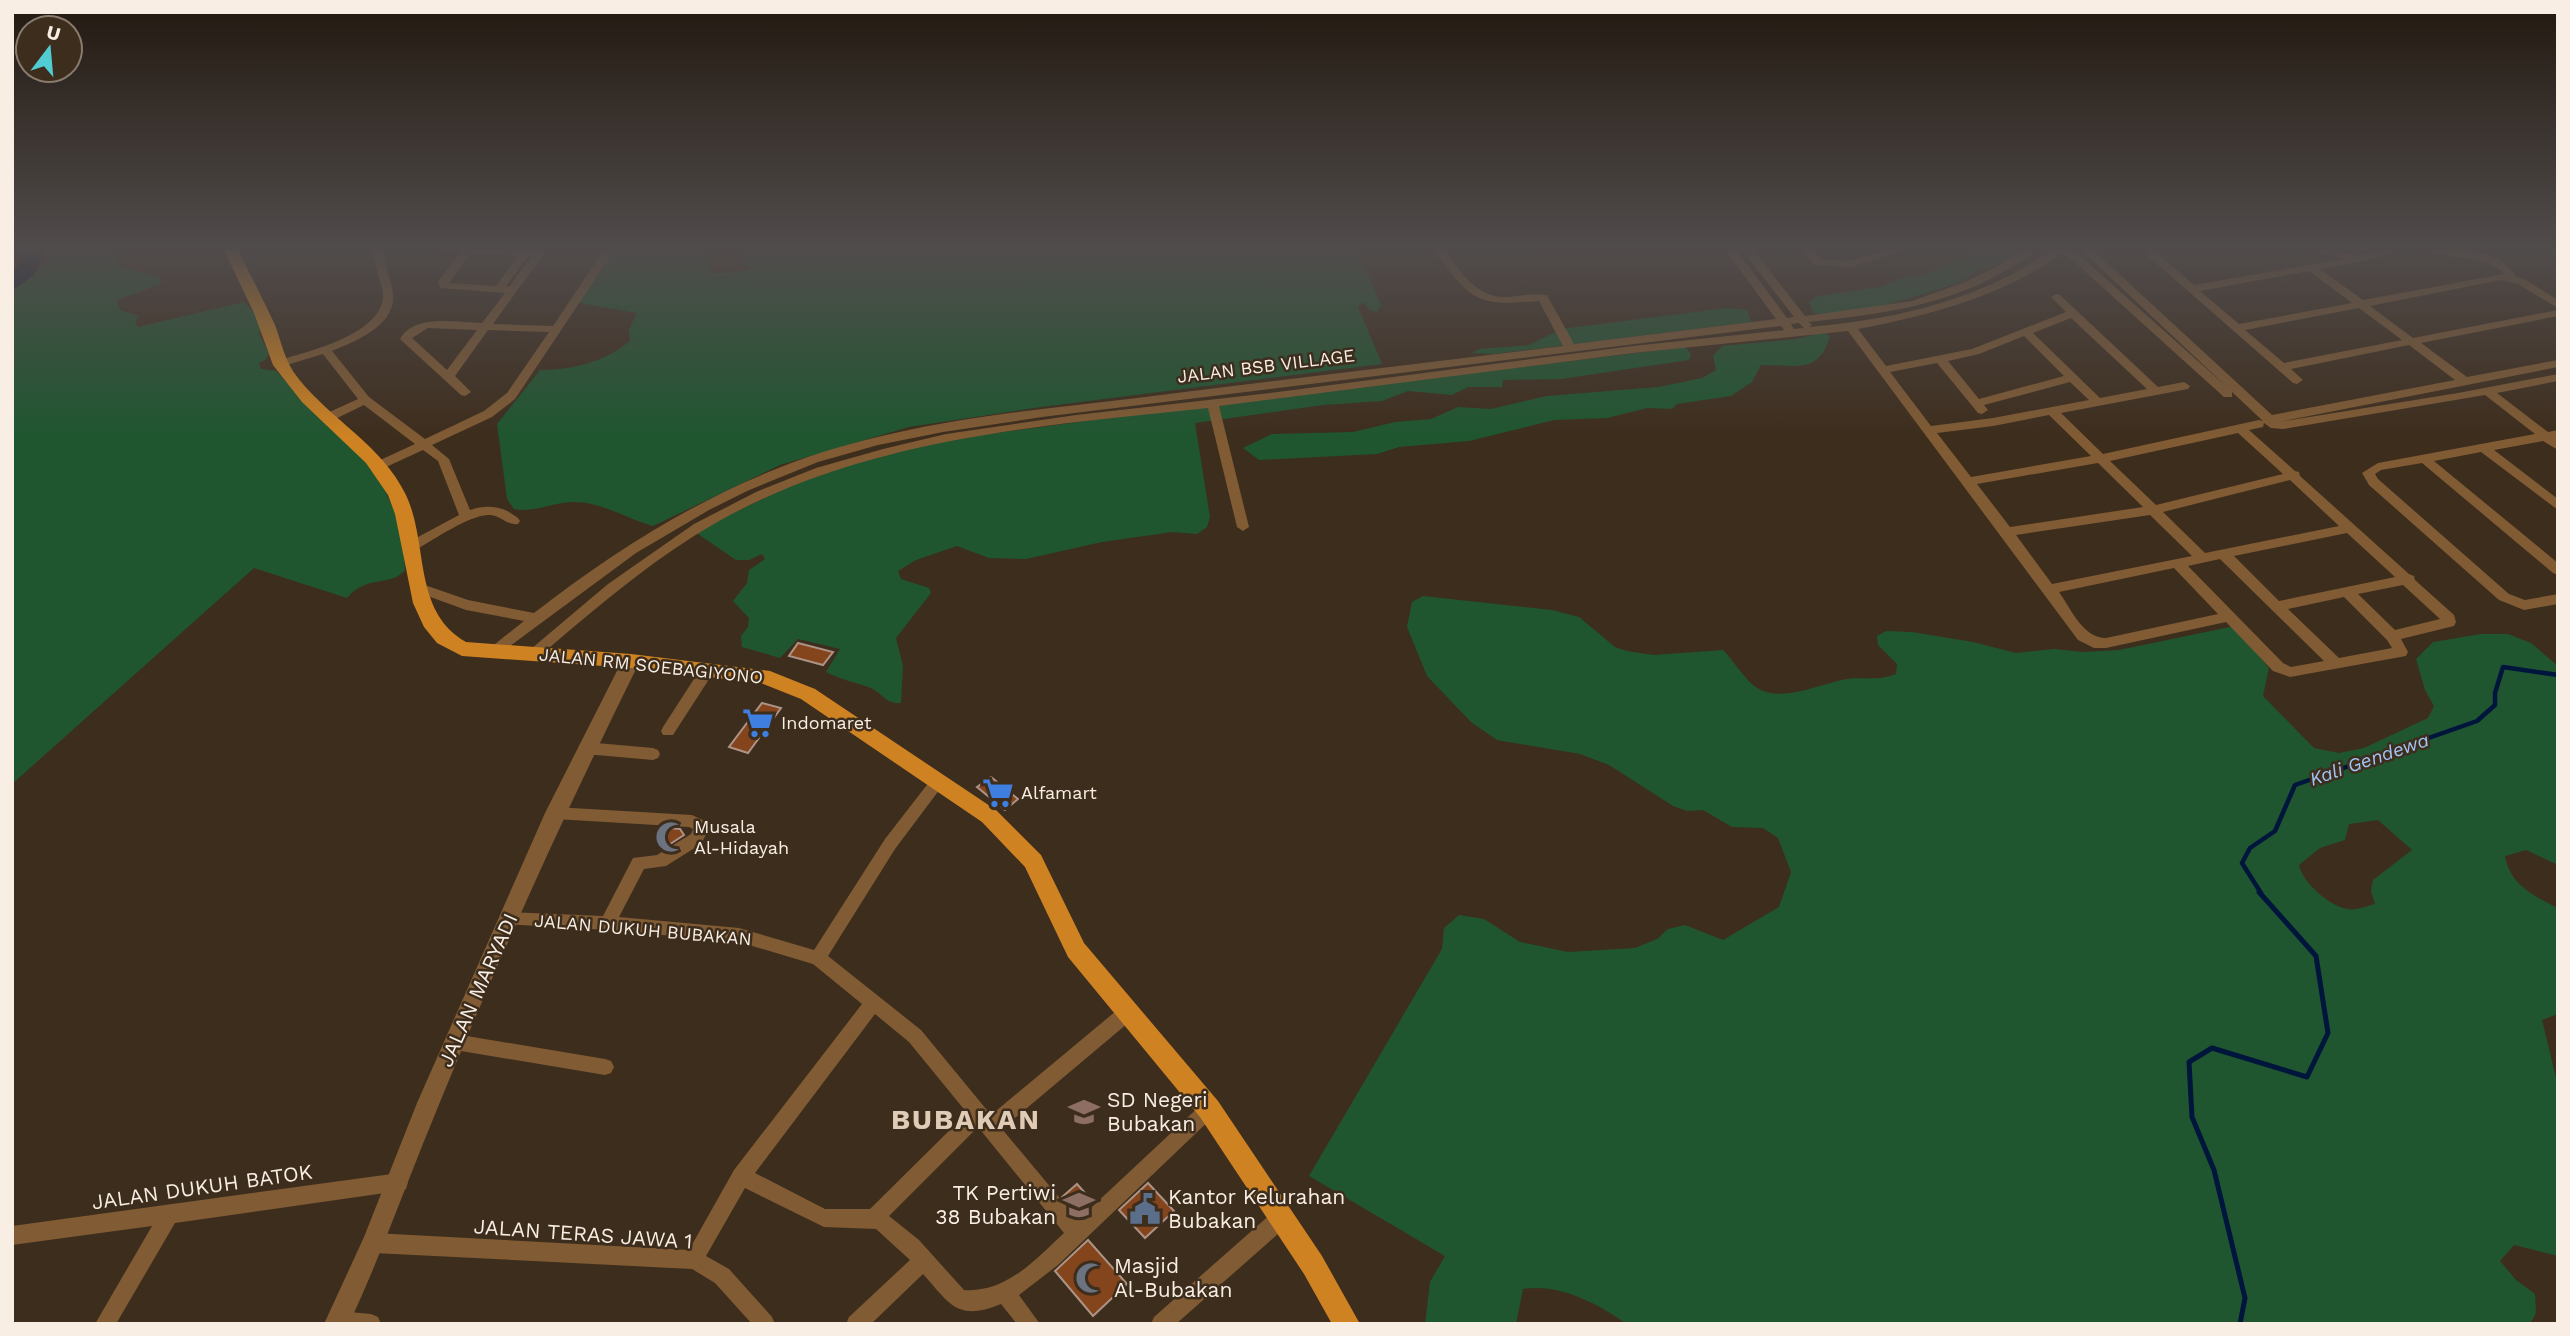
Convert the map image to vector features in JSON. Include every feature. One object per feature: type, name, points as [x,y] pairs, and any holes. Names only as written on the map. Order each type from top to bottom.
[{"type":"main road","name":"JALAN RM SOEBAGIYONO","points":[[261,310],[274,342],[279,364],[329,417],[380,465],[405,514],[419,588],[430,625],[436,634],[462,649],[631,661],[763,676],[796,687],[989,816],[1033,861],[1076,950],[1209,1109],[1312,1265],[1347,1324]]},
{"type":"street","points":[[279,364],[326,351],[362,332],[384,310]]},
{"type":"street","points":[[449,376],[498,310]]},
{"type":"street","points":[[380,465],[488,414],[507,400],[568,310]]},
{"type":"street","points":[[1550,310],[1570,348]]},
{"type":"street","points":[[1775,310],[1788,328]]},
{"type":"street","points":[[1794,310],[1806,326]]},
{"type":"street","points":[[532,654],[675,542],[722,513],[794,481],[893,449],[956,438],[1806,326],[1885,310]]},
{"type":"street","points":[[1806,326],[1851,327],[1931,310]]},
{"type":"street","points":[[2070,310],[2156,391]]},
{"type":"street","points":[[2137,310],[2265,422],[2458,397],[2558,377]]},
{"type":"street","points":[[2152,310],[2202,355],[2265,422]]},
{"type":"street","points":[[2216,310],[2297,380]]},
{"type":"street","points":[[2237,328],[2329,310]]},
{"type":"street","points":[[2370,310],[2463,380]]},
{"type":"street","points":[[1882,370],[1941,360],[2027,333],[2073,313]]},
{"type":"street","points":[[2282,367],[2558,313]]},
{"type":"street","points":[[465,392],[406,338],[426,325],[555,329]]},
{"type":"street","points":[[1851,327],[1927,430],[1970,481],[2083,636],[2094,643],[2132,638],[2228,617]]},
{"type":"street","name":"JALAN BSB VILLAGE","points":[[495,652],[535,618],[606,566],[659,532],[773,475],[867,445],[923,432],[1042,413],[1570,348],[1788,328]]},
{"type":"street","points":[[2027,333],[2098,402]]},
{"type":"street","points":[[326,351],[365,400],[426,443],[443,459],[466,517]]},
{"type":"street","points":[[1941,360],[1993,422]]},
{"type":"street","points":[[1970,481],[2100,459],[2440,384],[2558,363]]},
{"type":"street","points":[[2487,375],[2504,387]]},
{"type":"street","points":[[1977,403],[2073,377]]},
{"type":"street","points":[[2440,384],[2458,397]]},
{"type":"street","points":[[1927,430],[1993,422],[2184,386]]},
{"type":"street","points":[[2487,391],[2552,435],[2558,446]]},
{"type":"street","points":[[329,417],[365,400]]},
{"type":"street","points":[[1213,404],[1243,527]]},
{"type":"street","points":[[2052,411],[2201,557]]},
{"type":"street","points":[[2240,428],[2409,579],[2450,620],[2392,636]]},
{"type":"street","points":[[2552,435],[2378,467],[2368,473],[2373,482],[2504,597],[2517,604],[2531,606],[2558,599]]},
{"type":"street","points":[[2484,448],[2558,506]]},
{"type":"street","points":[[2426,460],[2558,570]]},
{"type":"street","points":[[2008,532],[2153,510],[2295,475]]},
{"type":"street","points":[[412,546],[466,517],[488,510],[502,513],[514,521]]},
{"type":"street","points":[[2050,589],[2222,552],[2352,528]]},
{"type":"street","points":[[2222,552],[2336,664]]},
{"type":"street","points":[[2176,562],[2228,617],[2284,670],[2295,672],[2399,653],[2400,645],[2347,592]]},
{"type":"street","points":[[2277,606],[2409,579]]},
{"type":"street","points":[[419,588],[466,605],[535,618]]},
{"type":"street","name":"JALAN MARYADI","points":[[337,1322],[555,813],[585,748],[631,661]]},
{"type":"street","points":[[668,731],[708,669]]},
{"type":"street","points":[[585,748],[653,754]]},
{"type":"street","points":[[818,958],[890,844],[938,781]]},
{"type":"street","points":[[555,813],[692,821],[702,827],[696,839],[660,861],[639,863],[608,923]]},
{"type":"street","name":"JALAN DUKUH BUBAKAN","points":[[508,919],[608,923],[739,935],[818,958],[915,1036],[1077,1234]]},
{"type":"street","points":[[694,1260],[741,1176],[874,1002]]},
{"type":"street","points":[[874,1218],[984,1121],[1128,1012]]},
{"type":"street","points":[[455,1042],[605,1067]]},
{"type":"street","points":[[741,1176],[824,1218],[874,1218],[912,1247],[958,1300],[973,1301],[1006,1294],[1077,1234],[1209,1109]]},
{"type":"street","name":"JALAN DUKUH BATOK","points":[[12,1236],[399,1182]]},
{"type":"street","points":[[105,1324],[169,1215]]},
{"type":"street","points":[[1161,1324],[1280,1219]]},
{"type":"street","name":"JALAN TERAS JAWA 1","points":[[373,1243],[694,1260],[722,1276],[765,1324]]},
{"type":"street","points":[[856,1324],[923,1261]]},
{"type":"street","points":[[1006,1294],[1030,1324]]},
{"type":"street","points":[[337,1322],[371,1324]]},
{"type":"green space","points":[[12,310],[121,310],[139,316],[135,321],[138,327],[209,310],[252,310],[261,320],[259,334],[269,354],[259,363],[261,369],[276,371],[378,475],[401,526],[405,570],[393,578],[363,586],[347,598],[254,568],[12,784]]},
{"type":"green space","points":[[622,310],[1359,310],[1382,364],[1041,407],[909,427],[780,465],[653,526],[584,503],[566,502],[529,510],[514,509],[507,499],[497,424],[540,370],[588,363],[610,354],[630,341],[629,329],[637,313]]},
{"type":"green space","points":[[1708,310],[1747,310],[1751,322],[1493,354],[1471,353],[1480,349],[1529,345],[1561,329]]},
{"type":"green space","points":[[1812,310],[1860,310],[1847,313],[1813,313]]},
{"type":"green space","points":[[1823,332],[1830,336],[1825,349],[1812,362],[1794,366],[1761,365],[1752,382],[1731,396],[1677,404],[1672,409],[1647,408],[1607,418],[1554,420],[1469,441],[1399,447],[1377,454],[1259,460],[1243,448],[1272,434],[1353,432],[1395,422],[1431,419],[1458,407],[1491,409],[1546,396],[1658,387],[1702,378],[1716,370],[1713,356],[1722,346],[1797,339]]},
{"type":"green space","points":[[1685,347],[1691,354],[1689,360],[1561,379],[1503,380],[1502,387],[1468,387],[1452,395],[1408,391],[1382,401],[1323,405],[1195,423],[1210,517],[1207,527],[1197,534],[1172,532],[1102,542],[1026,559],[989,558],[957,546],[916,560],[898,571],[901,579],[929,588],[931,593],[896,638],[903,666],[901,703],[891,702],[871,688],[826,672],[840,649],[798,639],[780,658],[742,647],[741,636],[748,627],[749,618],[733,601],[747,583],[749,570],[765,559],[762,554],[749,560],[736,560],[695,532],[795,483],[893,451],[982,435],[1137,414]]},
{"type":"green space","points":[[1423,596],[1552,610],[1579,617],[1615,647],[1627,651],[1653,655],[1723,650],[1754,685],[1775,694],[1796,692],[1847,679],[1878,678],[1896,674],[1897,664],[1878,645],[1877,636],[1886,631],[1912,632],[1973,642],[2016,653],[2054,649],[2083,652],[2119,650],[2230,627],[2237,630],[2269,668],[2263,696],[2314,748],[2339,753],[2364,748],[2428,718],[2434,706],[2425,690],[2416,659],[2433,642],[2481,634],[2508,634],[2531,643],[2558,666],[2558,865],[2526,850],[2505,856],[2512,875],[2524,888],[2558,908],[2558,1014],[2542,1020],[2558,1086],[2558,1256],[2514,1245],[2500,1261],[2516,1280],[2535,1294],[2536,1313],[2530,1324],[1627,1324],[1577,1296],[1537,1288],[1523,1289],[1516,1324],[1425,1324],[1430,1282],[1445,1256],[1309,1176],[1442,949],[1444,928],[1459,915],[1484,919],[1520,942],[1568,952],[1635,948],[1657,939],[1668,929],[1685,925],[1723,940],[1779,907],[1791,872],[1778,838],[1763,828],[1732,827],[1703,810],[1687,811],[1673,806],[1609,765],[1580,754],[1497,740],[1471,722],[1427,676],[1407,627],[1412,602]],"holes":[[[2378,820],[2412,850],[2373,880],[2371,891],[2375,904],[2354,909],[2340,907],[2325,898],[2311,886],[2299,865],[2320,848],[2345,840],[2349,824]]]},
{"type":"building","points":[[798,643],[833,652],[823,665],[789,656]]},
{"type":"building","name":"Indomaret","points":[[762,703],[781,708],[748,753],[729,747]]},
{"type":"building","name":"Alfamart","points":[[991,777],[1018,799],[1005,810],[977,787]]},
{"type":"building","name":"Musala Al-Hidayah","points":[[669,828],[680,829],[684,835],[664,848],[655,836]]},
{"type":"building","name":"Kantor Kelurahan Bubakan","points":[[1148,1183],[1174,1211],[1145,1238],[1119,1210]]},
{"type":"building","points":[[1077,1184],[1093,1202],[1078,1216],[1062,1197]]},
{"type":"building","name":"Masjid Al-Bubakan","points":[[1088,1240],[1127,1284],[1093,1316],[1055,1271]]},
{"type":"waterway","name":"Kali Gendewa","points":[[2261,893],[2242,863],[2250,848],[2275,831],[2295,785],[2477,721],[2495,705],[2495,693],[2503,667],[2558,675]]},
{"type":"waterway","name":"Kali Gendewa","points":[[2240,1324],[2245,1298],[2214,1170],[2192,1117],[2189,1062],[2212,1048],[2307,1077],[2328,1033],[2316,956],[2259,892]]},
{"type":"place","name":"Indomaret","points":[[758,723]]},
{"type":"place","name":"Alfamart","points":[[998,793]]},
{"type":"place","name":"Musala Al-Hidayah","points":[[671,837]]},
{"type":"place","name":"SD Negeri Bubakan","points":[[1084,1112]]},
{"type":"place","name":"TK Pertiwi 38 Bubakan","points":[[1079,1205]]},
{"type":"place","name":"Kantor Kelurahan Bubakan","points":[[1145,1209]]},
{"type":"place","name":"Masjid Al-Bubakan","points":[[1091,1278]]},
{"type":"district","name":"BUBAKAN","points":[[966,1119]]}]
